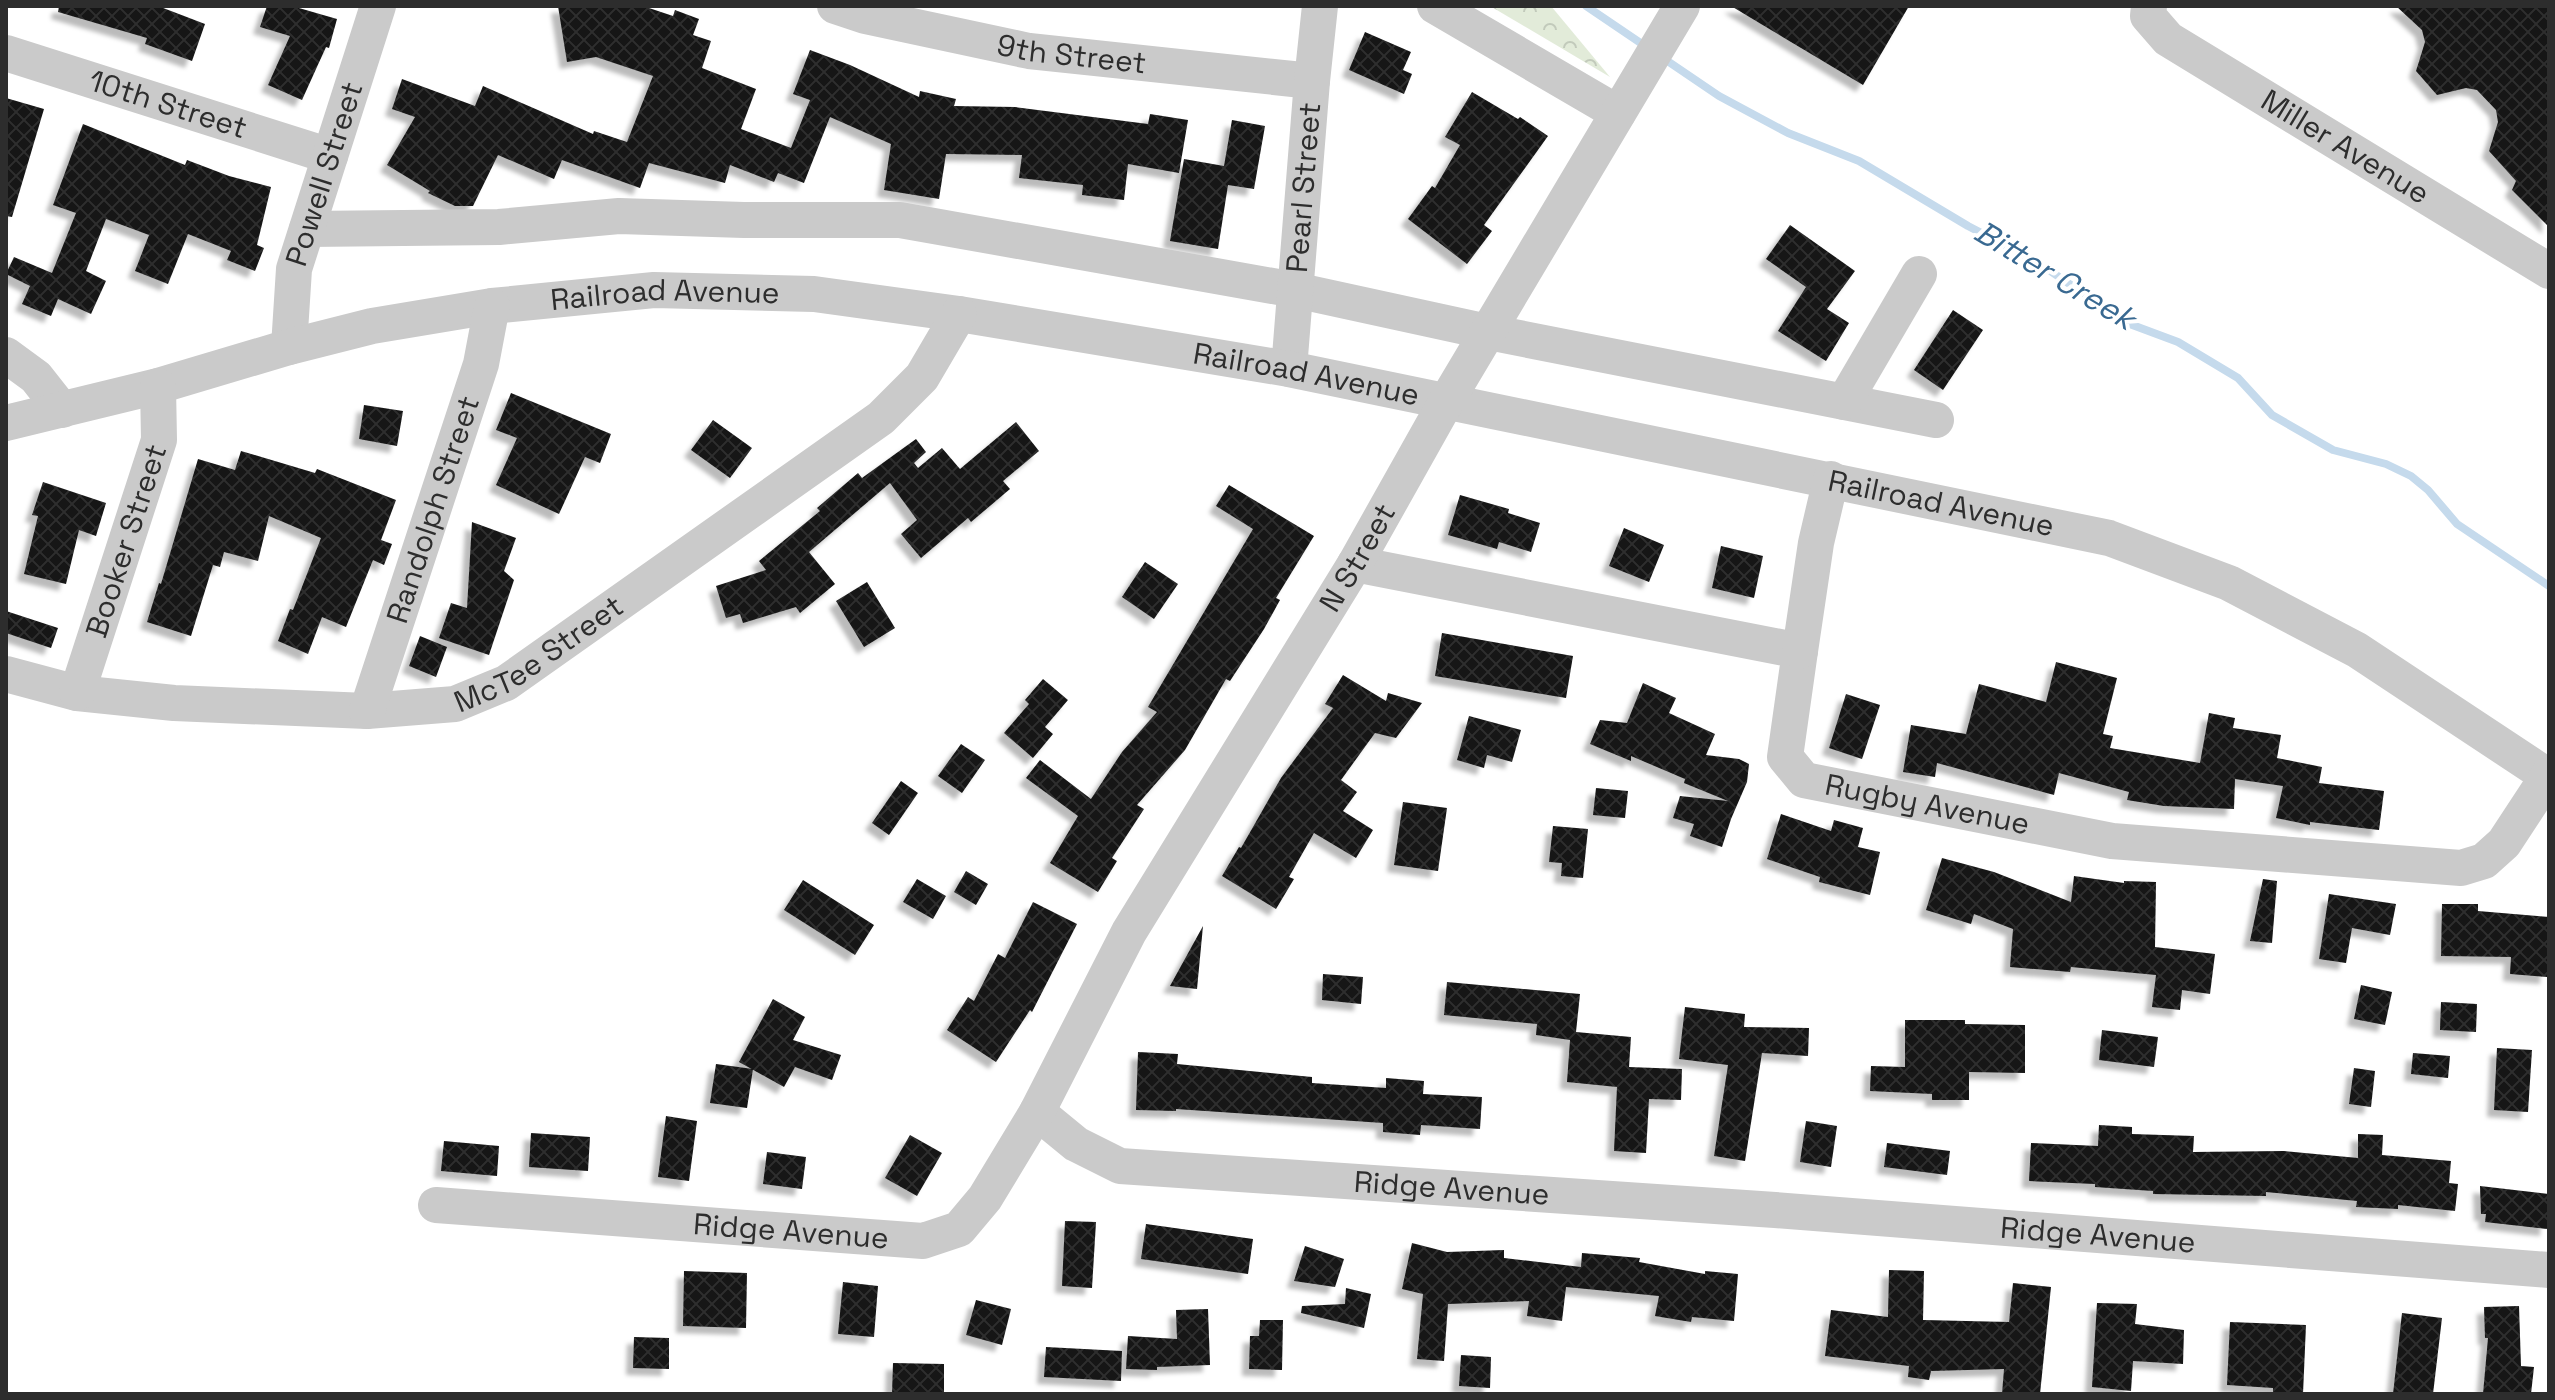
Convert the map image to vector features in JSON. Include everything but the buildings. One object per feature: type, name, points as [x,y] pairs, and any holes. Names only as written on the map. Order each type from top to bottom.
[{"type":"street","name":"Powell Street","points":[[289,347],[294,269],[378,6]]},
{"type":"street","name":"9th Street","points":[[835,6],[865,16],[1029,51],[1312,81]]},
{"type":"street","name":"Pearl Street","points":[[1289,369],[1320,6]]},
{"type":"street","points":[[1435,6],[1624,103]]},
{"type":"street","name":"N Street","points":[[1037,1112],[1129,932],[1355,564],[1446,402],[1682,6]]},
{"type":"street","name":"Miller Avenue","points":[[2148,11],[2168,39],[2549,271]]},
{"type":"street","name":"10th Street","points":[[6,53],[330,156]]},
{"type":"street","points":[[307,229],[499,227],[619,216],[900,220],[1295,290],[1488,332],[1936,420]]},
{"type":"street","points":[[1844,402],[1919,274]]},
{"type":"street","name":"Railroad Avenue","points":[[6,423],[158,386],[372,326],[492,306],[669,290],[814,294],[959,314],[1289,369],[2109,538],[2229,583],[2357,650],[2549,777]]},
{"type":"street","name":"Randolph Street","points":[[367,711],[481,364],[492,306]]},
{"type":"street","name":"McTee Street","points":[[6,674],[77,693],[174,703],[367,711],[455,704],[506,683],[881,418],[922,377],[959,314]]},
{"type":"street","points":[[6,355],[36,377],[62,410]]},
{"type":"street","name":"Booker Street","points":[[77,693],[159,440],[158,386]]},
{"type":"street","name":"Rugby Avenue","points":[[1831,479],[1816,543],[1785,757],[1804,780],[2112,841],[2461,868],[2484,861],[2504,843],[2549,777]]},
{"type":"street","points":[[1355,564],[1800,651]]},
{"type":"street","name":"Ridge Avenue","points":[[436,1205],[923,1241],[959,1229],[985,1198],[1037,1112],[1076,1144],[1120,1166],[1775,1210],[2549,1270]]},
{"type":"green space","points":[[1490,6],[1551,6],[1610,77]]},
{"type":"waterway","name":"Bitter Creek","points":[[1586,6],[1648,48]]},
{"type":"waterway","name":"Bitter Creek","points":[[1663,58],[1719,96],[1788,133],[1859,161],[1968,226],[2037,262],[2127,323],[2178,342],[2238,378],[2272,415],[2333,450],[2386,464],[2411,476],[2428,490],[2457,524],[2549,586]]}]
